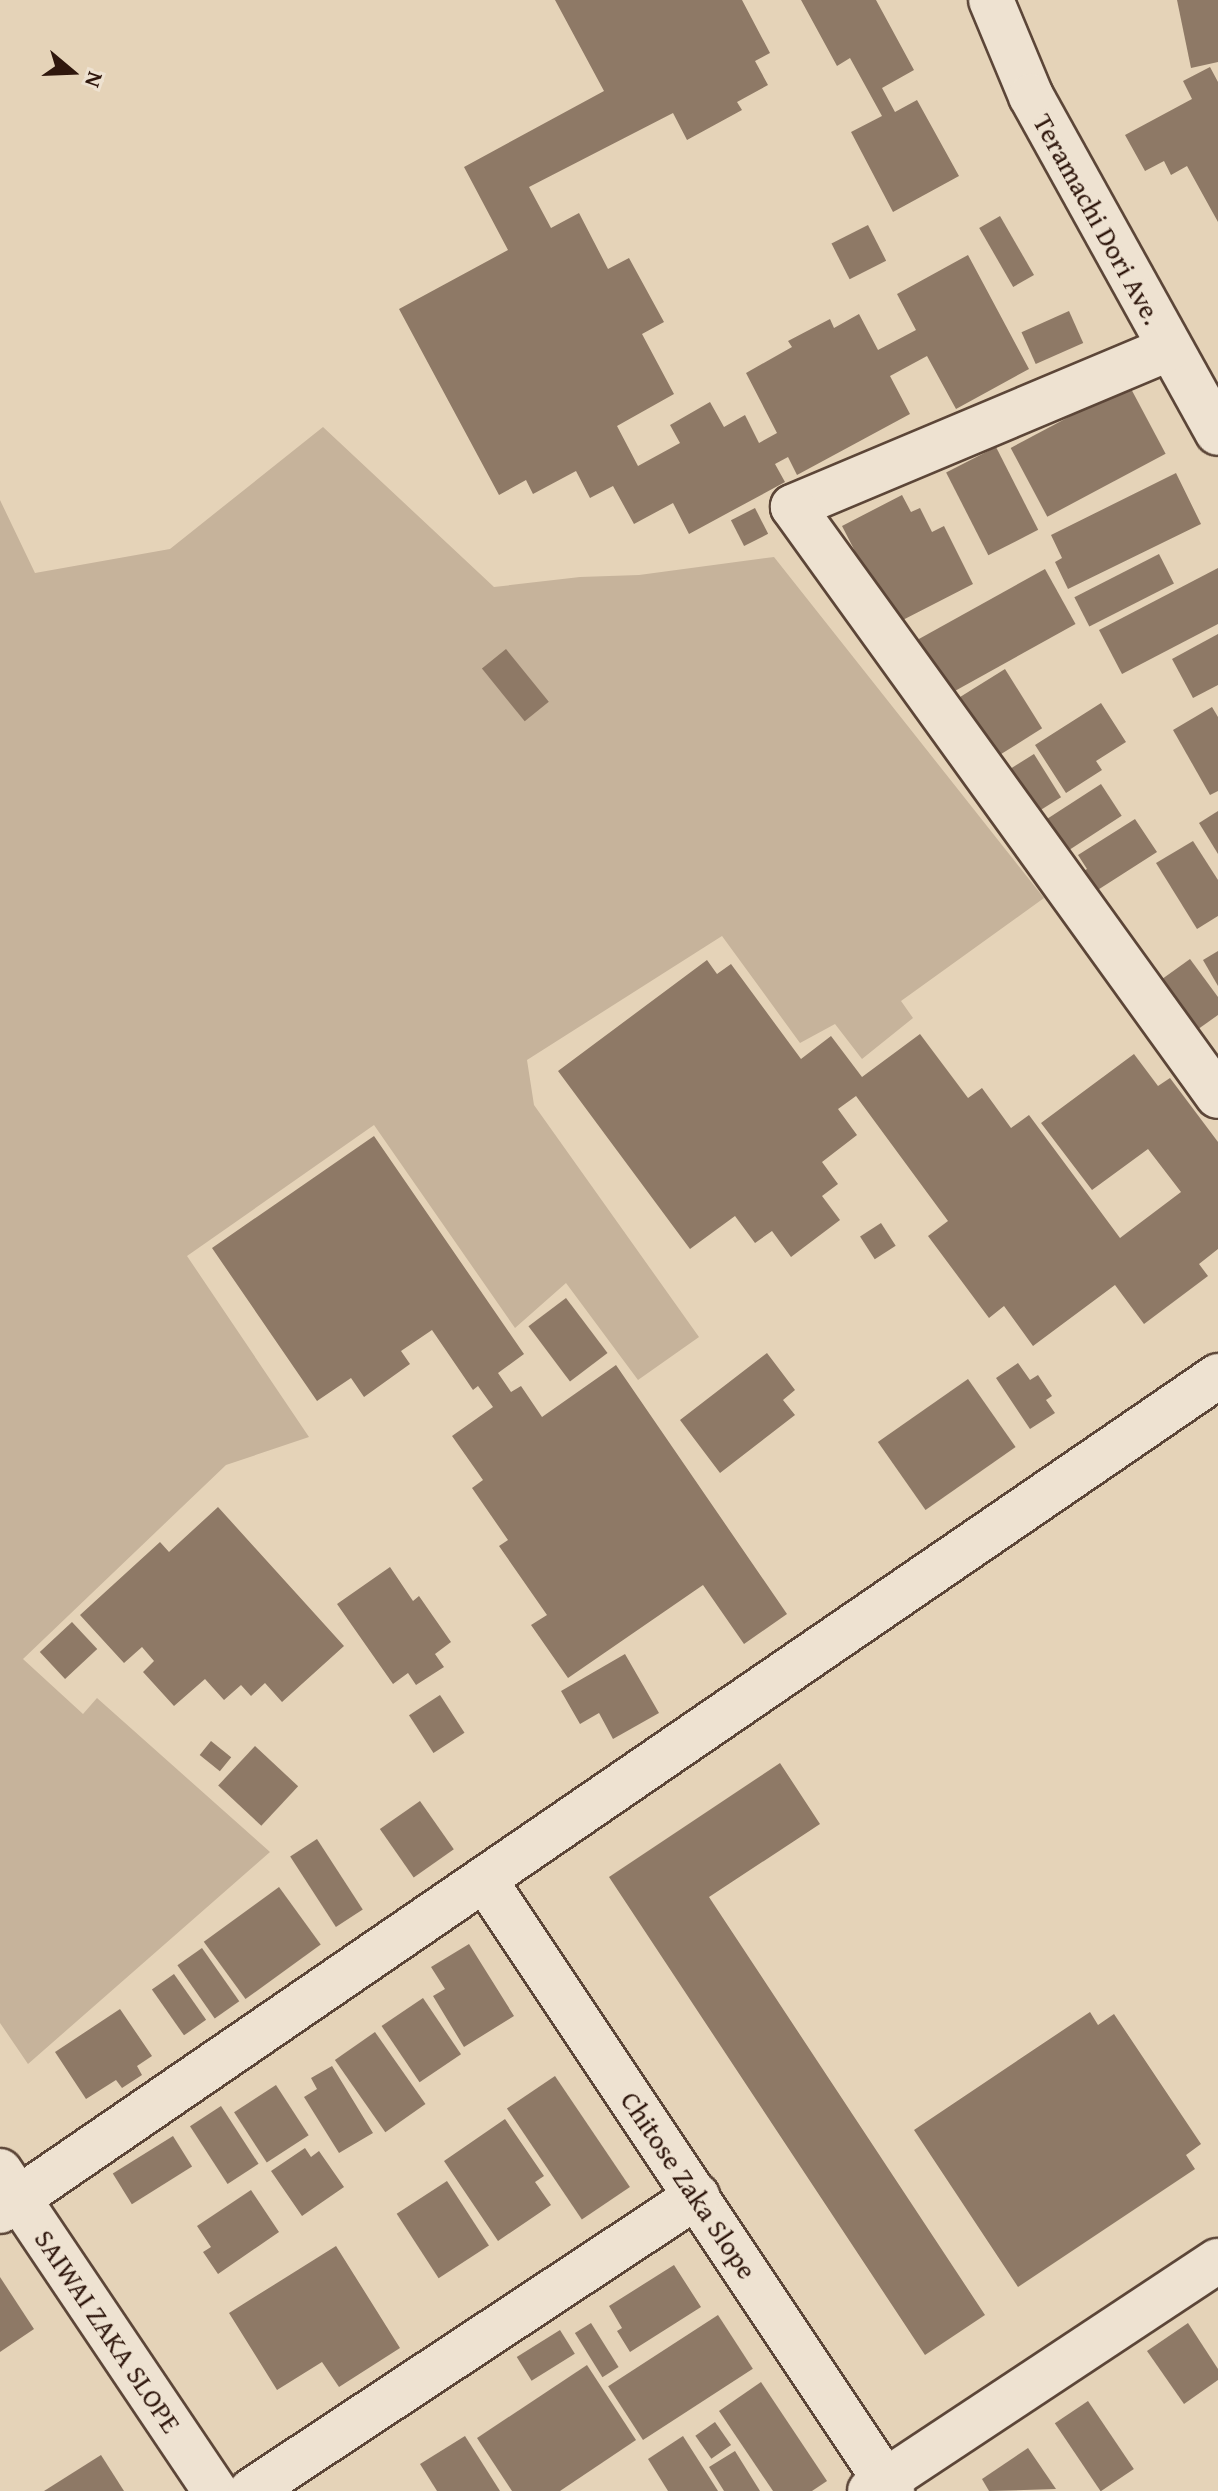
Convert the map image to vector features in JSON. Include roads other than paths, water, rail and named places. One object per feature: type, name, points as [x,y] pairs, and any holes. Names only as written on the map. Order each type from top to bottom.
[{"type":"street","name":"Teramachi Dori Ave.","points":[[991,0],[1031,96],[1168,349],[1218,433]]},
{"type":"street","points":[[1168,349],[793,507],[1218,1096]]},
{"type":"street","points":[[6,2193],[484,1879],[1218,1376]]},
{"type":"street","name":"Chitose Zaka Slope","points":[[484,1879],[697,2196],[882,2487]]},
{"type":"street","name":"SAIWAI ZAKA SLOPE","points":[[6,2193],[215,2491]]},
{"type":"street","points":[[251,2491],[697,2196]]},
{"type":"street","points":[[882,2487],[1218,2261]]}]
